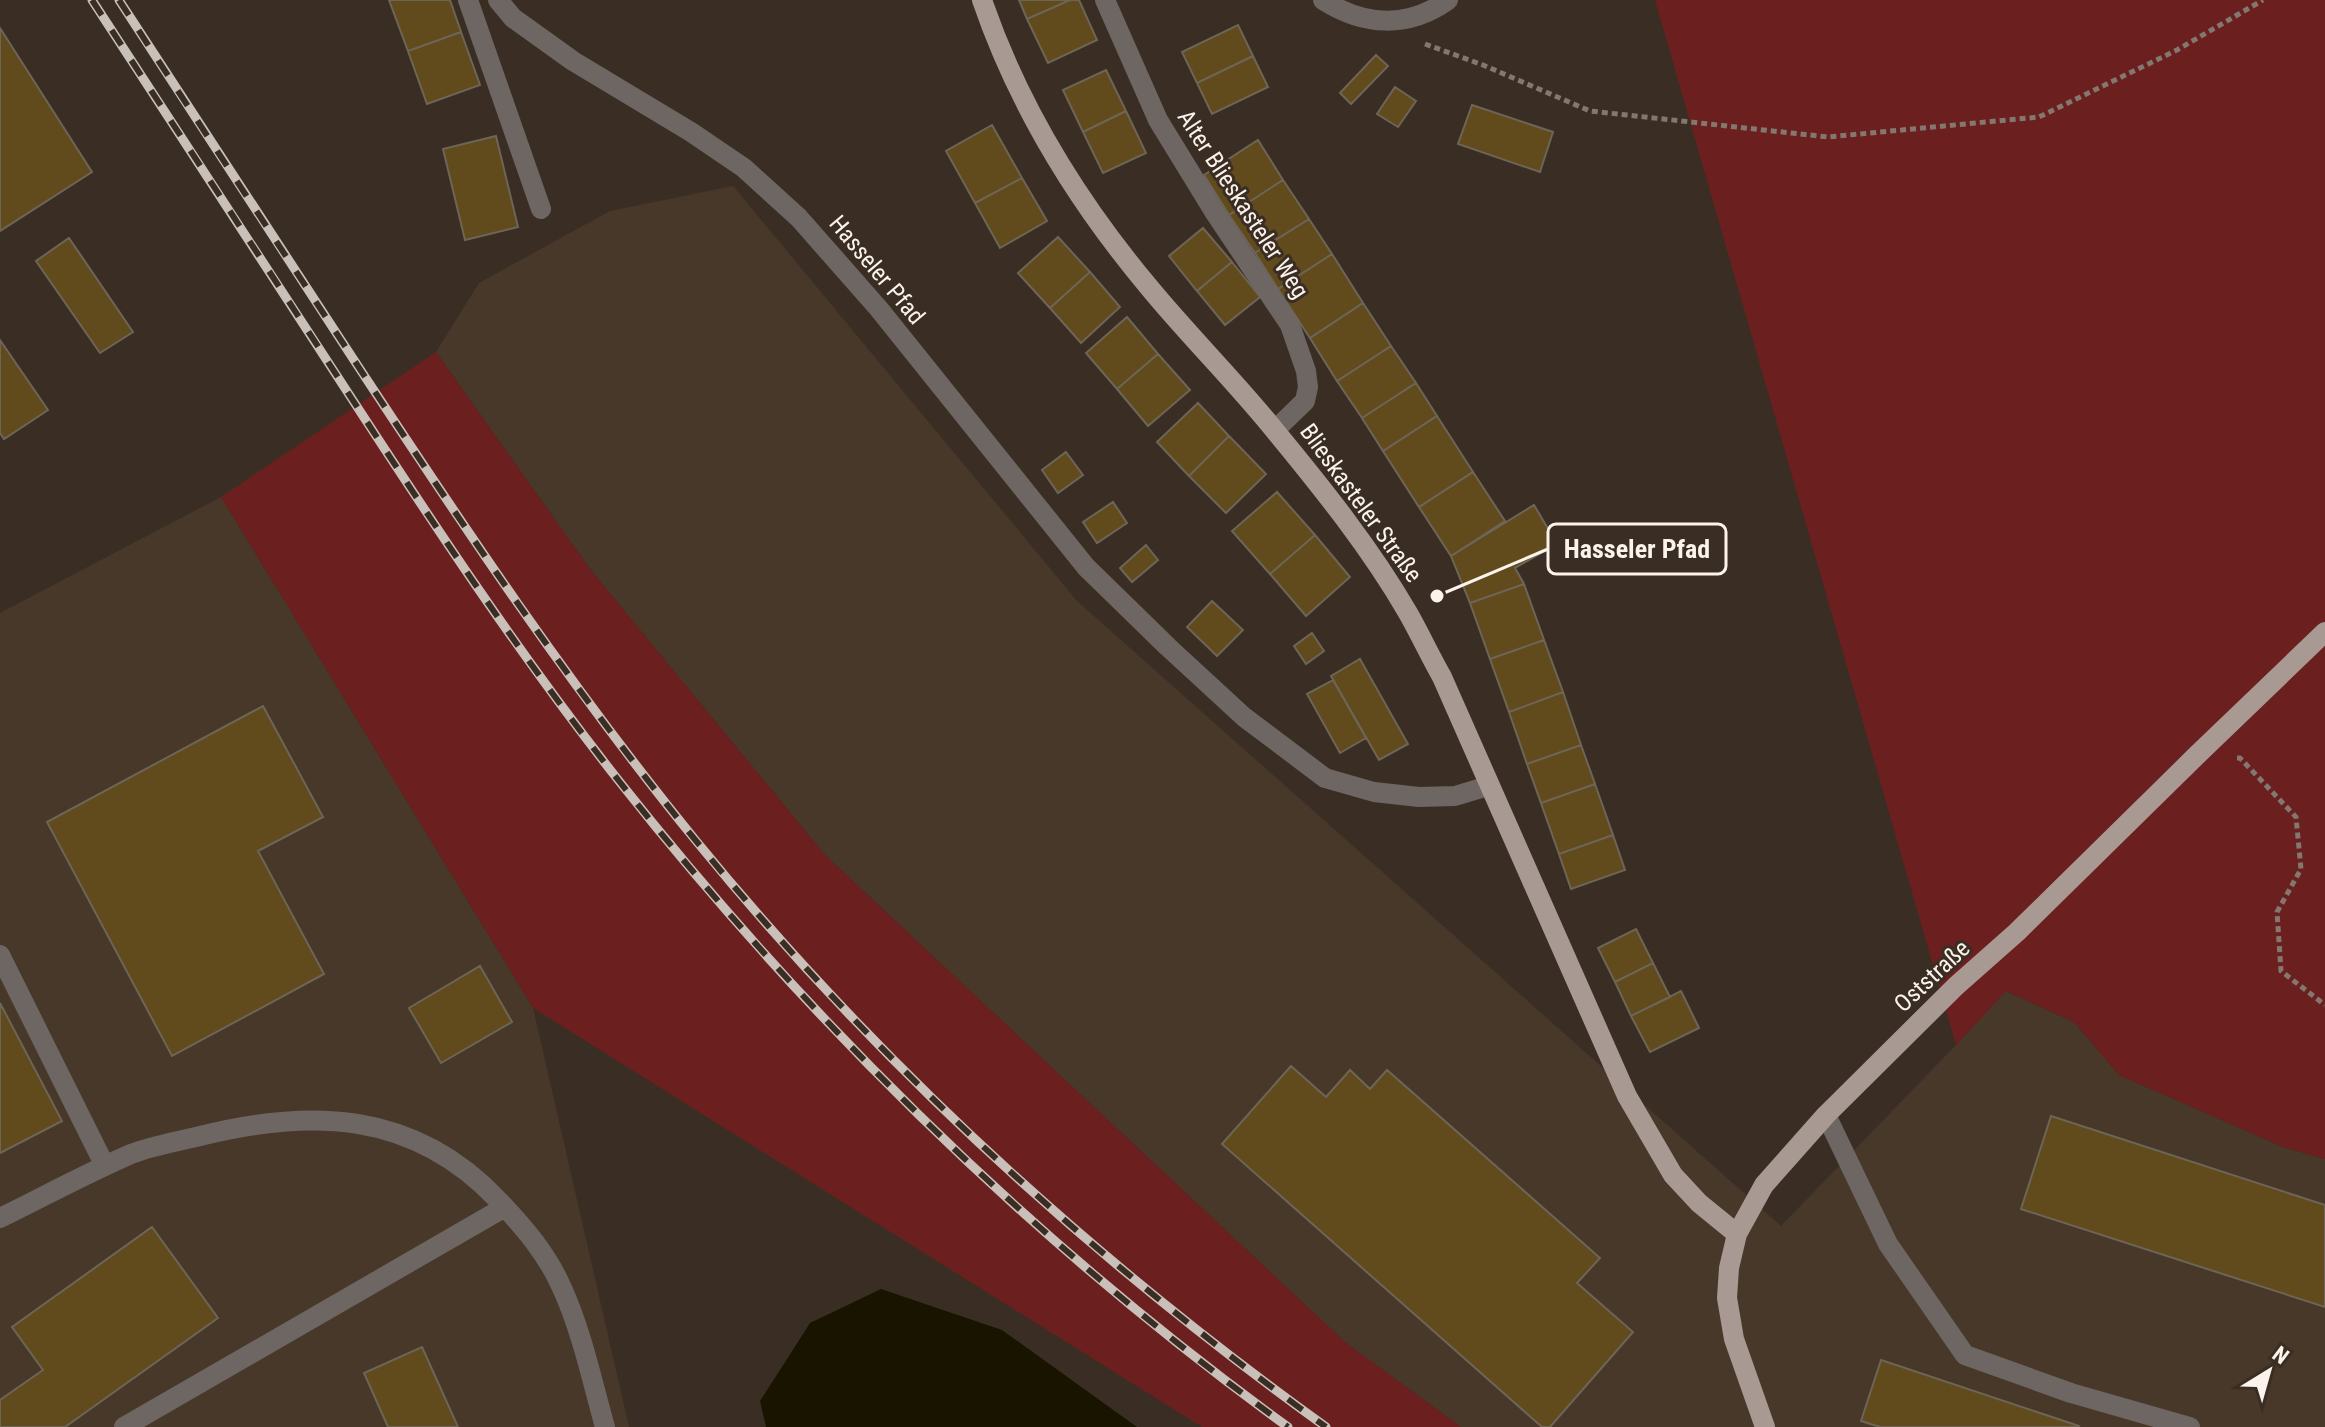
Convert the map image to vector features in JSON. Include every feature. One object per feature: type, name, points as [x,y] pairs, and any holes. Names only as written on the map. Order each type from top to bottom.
[{"type":"main road","name":"Blieskasteler Straße","points":[[982,0],[997,45],[1037,127],[1079,194],[1148,286],[1275,430],[1352,529],[1407,612],[1442,677],[1627,1096],[1673,1175],[1699,1203],[1737,1234]]},
{"type":"main road","name":"Oststraße","points":[[1765,1427],[1734,1339],[1727,1298],[1729,1268],[1737,1234],[1764,1185],[1826,1115],[1956,986],[2017,932],[2325,632]]},
{"type":"street","points":[[468,0],[541,209]]},
{"type":"street","name":"Hasseler Pfad","points":[[498,0],[513,18],[573,61],[691,132],[744,168],[799,218],[879,309],[1086,567],[1244,717],[1325,778],[1374,792],[1419,797],[1455,796],[1488,786]]},
{"type":"street","name":"Alter Blieskasteler Weg","points":[[1105,0],[1158,120],[1215,213],[1290,325],[1306,371],[1308,387],[1305,401],[1275,430]]},
{"type":"street","points":[[1323,0],[1360,19],[1384,22],[1417,16],[1448,0]]},
{"type":"street","points":[[0,955],[105,1166]]},
{"type":"street","points":[[1826,1115],[1888,1244],[1965,1355],[2071,1393],[2190,1427]]},
{"type":"street","points":[[0,1218],[134,1153],[227,1129],[300,1119],[367,1123],[425,1144],[477,1177],[539,1245],[562,1287],[605,1427]]},
{"type":"street","points":[[124,1427],[505,1207]]},
{"type":"path","points":[[1384,22],[1411,38],[1590,111],[1828,137],[2039,117],[2177,50],[2263,0]]},
{"type":"path","points":[[2197,755],[2240,758],[2296,817],[2301,869],[2277,912],[2281,971],[2325,1005]]},
{"type":"shaded area","points":[[1655,0],[2325,0],[2325,1159],[2283,1147],[2119,1075],[2074,1022],[2006,991],[1956,1045]]},
{"type":"shaded area","points":[[733,186],[1077,601],[1781,1226],[2005,991],[2074,1022],[2119,1075],[2283,1147],[2325,1159],[2325,1427],[1461,1427],[1346,1343],[825,855],[590,569],[436,352],[479,283],[610,211]]},
{"type":"shaded area","points":[[436,352],[590,569],[825,855],[1346,1343],[1461,1427],[1202,1427],[533,1008],[221,497]]},
{"type":"shaded area","points":[[221,497],[533,1008],[629,1427],[0,1427],[0,613]]},
{"type":"shaded area","points":[[881,1289],[1002,1330],[1137,1427],[766,1427],[760,1401],[810,1323]]},
{"type":"building","points":[[389,0],[450,0],[461,32],[408,51]]},
{"type":"building","points":[[1019,0],[1070,0],[1027,19]]},
{"type":"building","points":[[1070,0],[1079,0],[1097,40],[1048,63],[1027,19]]},
{"type":"building","points":[[1238,25],[1253,56],[1197,83],[1182,52]]},
{"type":"building","points":[[0,28],[92,172],[0,231]]},
{"type":"building","points":[[461,32],[480,85],[427,104],[408,51]]},
{"type":"building","points":[[1376,55],[1388,66],[1351,104],[1340,93]]},
{"type":"building","points":[[1253,56],[1268,87],[1212,114],[1197,83]]},
{"type":"building","points":[[1106,70],[1126,111],[1083,132],[1063,90]]},
{"type":"building","points":[[1395,87],[1416,101],[1398,127],[1377,114]]},
{"type":"building","points":[[1472,105],[1553,132],[1540,172],[1458,144]]},
{"type":"building","points":[[1126,111],[1146,153],[1103,173],[1083,132]]},
{"type":"building","points":[[992,125],[1022,178],[975,203],[946,151]]},
{"type":"building","points":[[496,136],[518,227],[465,240],[443,149]]},
{"type":"building","points":[[1258,140],[1283,180],[1229,215],[1204,175]]},
{"type":"building","points":[[1022,178],[1047,221],[1000,248],[975,203]]},
{"type":"building","points":[[1283,180],[1309,219],[1255,253],[1229,215]]},
{"type":"building","points":[[1309,219],[1332,254],[1278,289],[1255,253]]},
{"type":"building","points":[[1203,228],[1232,262],[1197,291],[1169,256]]},
{"type":"building","points":[[1058,237],[1090,272],[1050,308],[1018,273]]},
{"type":"building","points":[[69,238],[133,332],[100,353],[36,261]]},
{"type":"building","points":[[1332,254],[1363,303],[1310,338],[1278,289]]},
{"type":"building","points":[[1232,262],[1260,297],[1225,325],[1197,291]]},
{"type":"building","points":[[1090,272],[1120,307],[1081,343],[1050,308]]},
{"type":"building","points":[[1363,303],[1391,346],[1337,381],[1310,338]]},
{"type":"building","points":[[1127,317],[1158,354],[1117,389],[1086,353]]},
{"type":"building","points":[[0,340],[48,410],[4,439],[0,433]]},
{"type":"building","points":[[1391,346],[1416,383],[1362,418],[1337,381]]},
{"type":"building","points":[[1158,354],[1190,390],[1148,426],[1117,389]]},
{"type":"building","points":[[1416,383],[1437,416],[1383,451],[1362,418]]},
{"type":"building","points":[[1198,403],[1229,436],[1189,476],[1157,442]]},
{"type":"building","points":[[1437,416],[1473,472],[1419,507],[1383,451]]},
{"type":"building","points":[[1229,436],[1266,474],[1226,513],[1189,476]]},
{"type":"building","points":[[1066,452],[1083,475],[1058,493],[1042,470]]},
{"type":"building","points":[[1473,472],[1505,521],[1451,556],[1419,507]]},
{"type":"building","points":[[1277,492],[1315,535],[1270,574],[1232,531]]},
{"type":"building","points":[[1113,502],[1127,523],[1097,543],[1083,522]]},
{"type":"building","points":[[1534,505],[1557,544],[1515,568],[1524,584],[1470,603],[1451,556]]},
{"type":"building","points":[[1315,535],[1350,577],[1306,616],[1270,574]]},
{"type":"building","points":[[1146,545],[1158,560],[1132,582],[1120,568]]},
{"type":"building","points":[[1524,584],[1544,640],[1490,659],[1470,603]]},
{"type":"building","points":[[1212,601],[1243,630],[1217,656],[1187,627]]},
{"type":"building","points":[[1312,633],[1324,651],[1306,664],[1294,646]]},
{"type":"building","points":[[1544,640],[1563,692],[1509,712],[1490,659]]},
{"type":"building","points":[[1360,659],[1408,744],[1379,760],[1331,676]]},
{"type":"building","points":[[1333,680],[1366,738],[1340,753],[1307,694]]},
{"type":"building","points":[[1563,692],[1581,745],[1527,764],[1509,712]]},
{"type":"building","points":[[263,706],[323,817],[258,851],[324,974],[172,1056],[47,822]]},
{"type":"building","points":[[1581,745],[1595,784],[1541,803],[1527,764]]},
{"type":"building","points":[[1595,784],[1613,835],[1559,854],[1541,803]]},
{"type":"building","points":[[1613,835],[1625,870],[1571,889],[1559,854]]},
{"type":"building","points":[[1636,929],[1653,963],[1615,982],[1598,948]]},
{"type":"building","points":[[1653,963],[1670,997],[1631,1016],[1615,982]]},
{"type":"building","points":[[480,966],[512,1022],[441,1063],[409,1008]]},
{"type":"building","points":[[1681,991],[1699,1028],[1650,1052],[1631,1016]]},
{"type":"building","points":[[0,1003],[62,1121],[0,1153]]},
{"type":"building","points":[[1291,1066],[1326,1097],[1350,1070],[1370,1089],[1387,1070],[1600,1258],[1577,1283],[1633,1332],[1550,1427],[1542,1427],[1222,1144]]},
{"type":"building","points":[[2051,1116],[2325,1205],[2325,1307],[2021,1209]]},
{"type":"building","points":[[152,1227],[218,1318],[65,1427],[0,1427],[0,1400],[43,1370],[12,1327]]},
{"type":"building","points":[[422,1347],[458,1427],[388,1427],[364,1373]]},
{"type":"building","points":[[1881,1360],[2079,1426],[1880,1427],[1861,1421]]},
{"type":"railway","points":[[92,0],[474,583],[582,733],[693,871],[849,1044],[1016,1207],[1195,1357],[1288,1427]]},
{"type":"railway","points":[[119,0],[476,543],[605,725],[697,842],[839,1004],[993,1156],[1155,1296],[1326,1427]]},
{"type":"place","name":"Hasseler Pfad","points":[[1437,596]]}]
